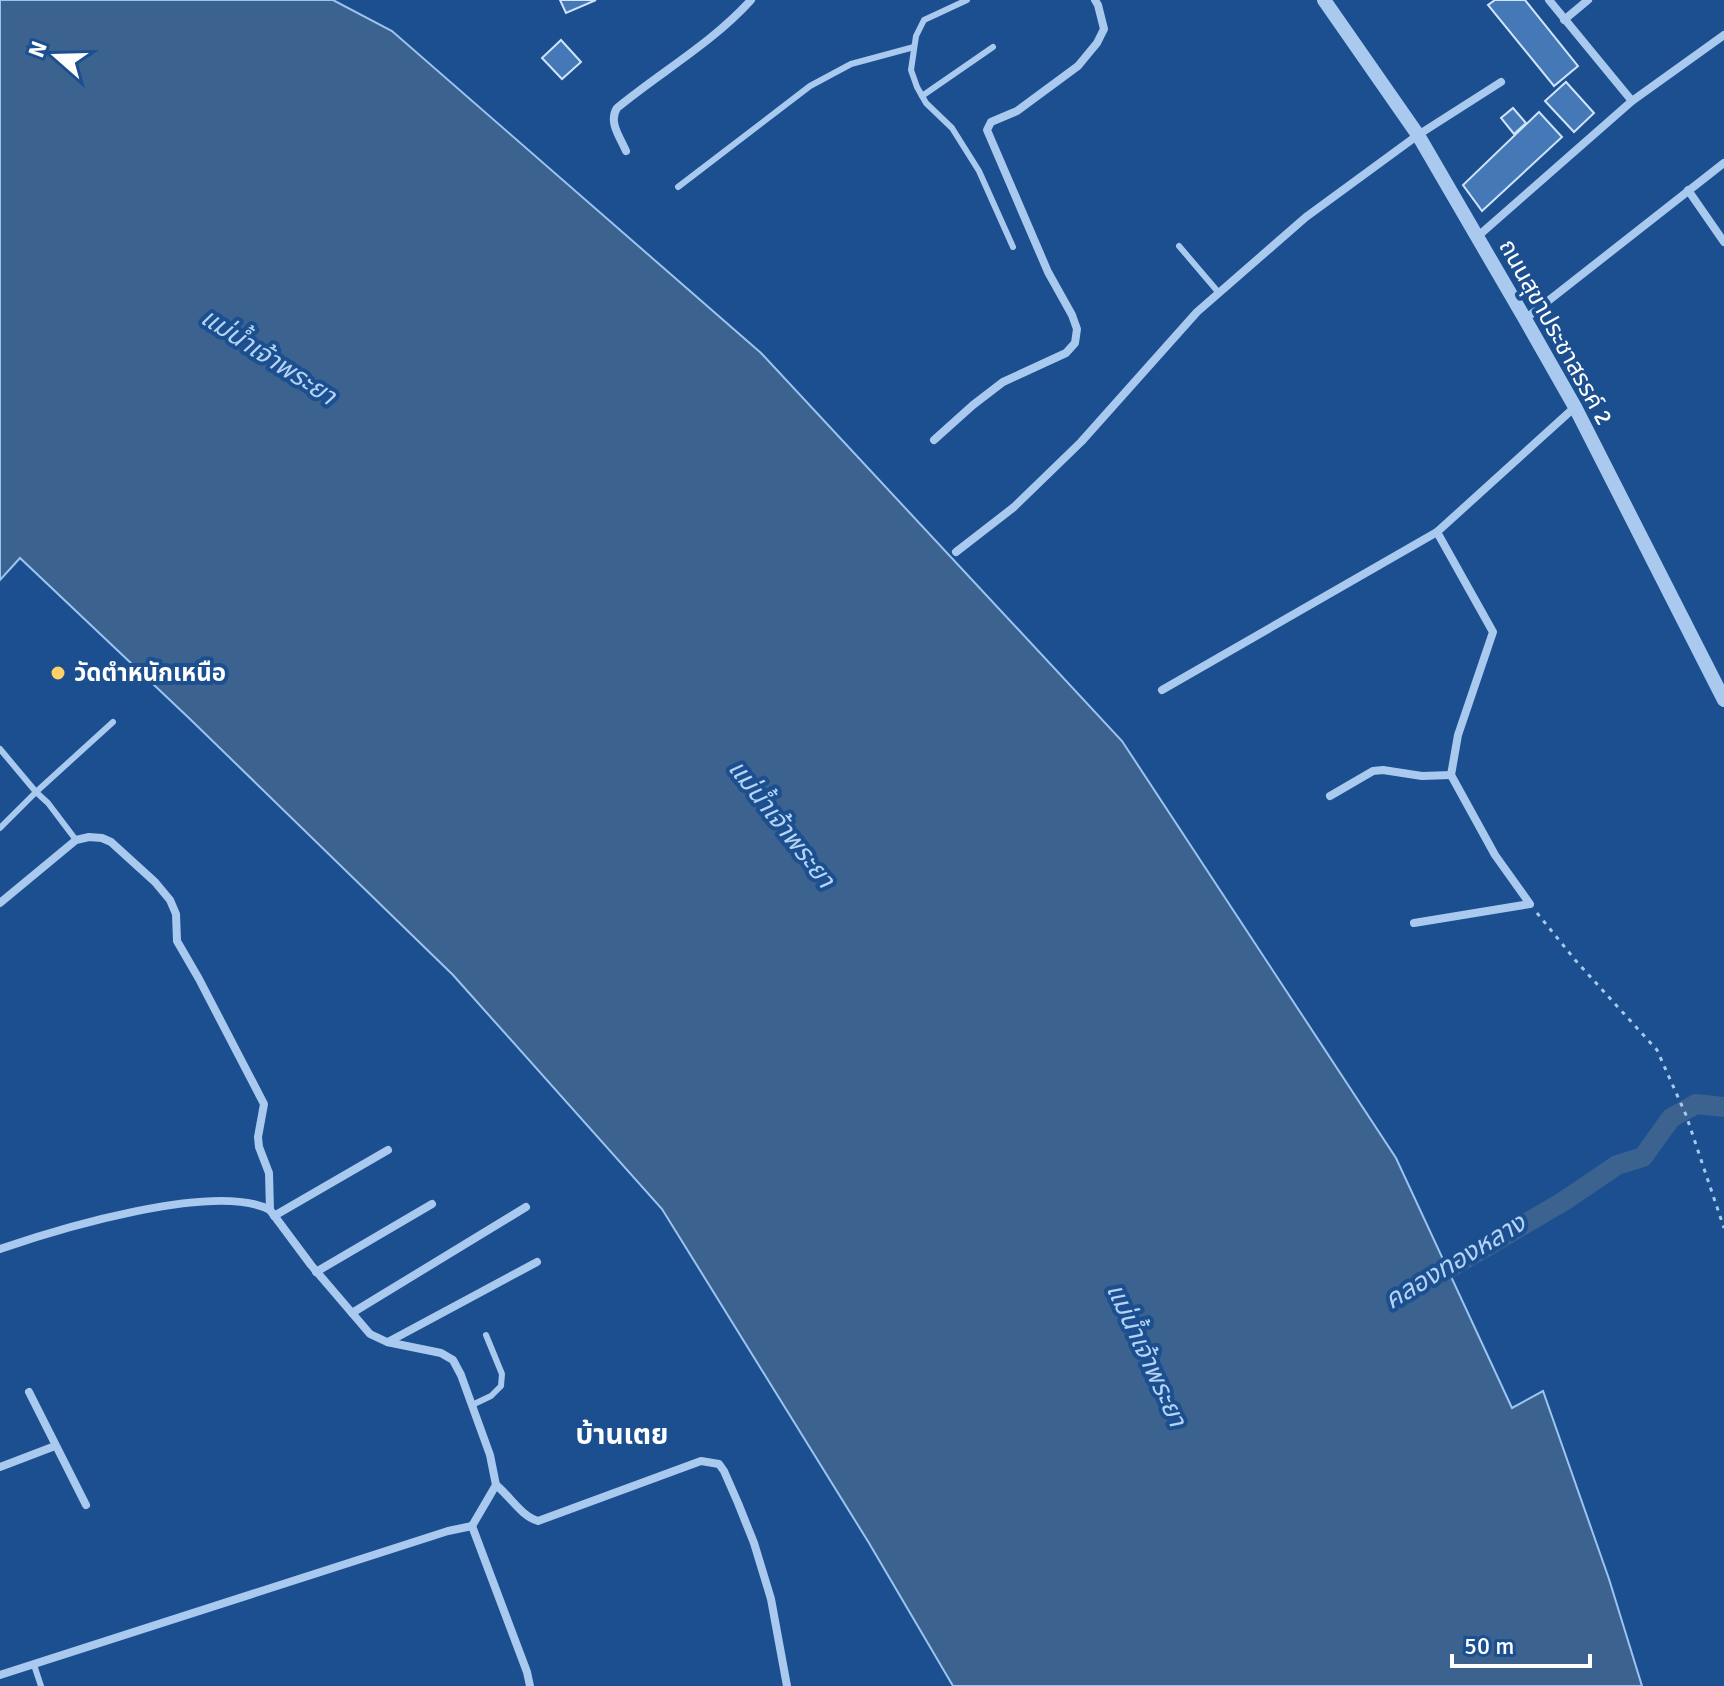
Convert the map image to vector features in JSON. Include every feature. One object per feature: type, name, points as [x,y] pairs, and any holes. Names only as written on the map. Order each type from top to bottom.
[{"type":"street","points":[[626,151],[614,125],[617,108],[685,59],[751,0]]},
{"type":"street","points":[[934,440],[1003,382],[1066,353],[1075,343],[1077,329],[1072,315],[1048,272],[987,130],[991,122],[1017,111],[1078,66],[1104,29],[1095,0]]},
{"type":"street","name":"ถนนสุขาประชาสรรค์ 2","points":[[1324,0],[1418,135],[1525,319],[1575,407],[1724,700]]},
{"type":"street","points":[[1549,0],[1632,101]]},
{"type":"street","points":[[1564,20],[1588,0]]},
{"type":"street","points":[[1477,237],[1632,101],[1724,35]]},
{"type":"street","points":[[956,552],[1014,507],[1081,442],[1197,312],[1306,217],[1418,135],[1501,82]]},
{"type":"street","points":[[1525,319],[1724,163]]},
{"type":"street","points":[[1688,190],[1724,242]]},
{"type":"street","points":[[1162,690],[1437,532],[1575,407]]},
{"type":"street","points":[[1414,923],[1530,904],[1495,855],[1451,775],[1461,724],[1493,632],[1437,532]]},
{"type":"street","points":[[1330,796],[1373,771],[1422,776],[1451,775]]},
{"type":"street","points":[[0,903],[76,840],[89,837],[111,842],[155,882],[170,900],[176,914],[177,941],[264,1104],[258,1137],[269,1173],[272,1213]]},
{"type":"street","points":[[272,1213],[388,1150]]},
{"type":"street","points":[[0,1249],[98,1220],[148,1209],[207,1201],[245,1201],[261,1205],[272,1213],[316,1272],[370,1334],[387,1342],[441,1353],[453,1360],[490,1455],[496,1485],[533,1521],[701,1461],[719,1464],[738,1503],[771,1599],[787,1686]]},
{"type":"street","points":[[316,1272],[432,1204]]},
{"type":"street","points":[[352,1313],[526,1207]]},
{"type":"street","points":[[387,1342],[537,1262]]},
{"type":"street","points":[[29,1392],[86,1505]]},
{"type":"street","points":[[0,1467],[55,1446]]},
{"type":"street","points":[[0,1675],[448,1531],[472,1526],[496,1485]]},
{"type":"street","points":[[472,1526],[530,1686]]},
{"type":"lane","points":[[967,0],[924,20],[919,27],[911,70],[926,103],[952,128],[979,171],[1013,247]]},
{"type":"lane","points":[[678,187],[810,86],[851,64],[914,47]]},
{"type":"lane","points":[[922,96],[993,47]]},
{"type":"lane","points":[[1179,246],[1219,293]]},
{"type":"lane","points":[[0,828],[113,722]]},
{"type":"lane","points":[[0,749],[76,840]]},
{"type":"lane","points":[[472,1405],[491,1396],[501,1386],[502,1374],[486,1335]]},
{"type":"lane","points":[[34,1665],[41,1686]]},
{"type":"path","points":[[1530,904],[1576,961],[1657,1050],[1686,1115],[1724,1228]]},
{"type":"water","name":"แม่น้ำเจ้าพระยา","points":[[0,0],[333,0],[392,31],[761,353],[1122,741],[1396,1158],[1512,1408],[1543,1391],[1609,1579],[1642,1686],[953,1686],[869,1543],[662,1209],[453,975],[191,720],[20,558],[0,580]]},
{"type":"building","points":[[560,0],[596,0],[566,13]]},
{"type":"building","points":[[1495,0],[1525,0],[1578,66],[1554,86],[1488,5]]},
{"type":"building","points":[[561,40],[581,62],[562,79],[542,58]]},
{"type":"building","points":[[1566,82],[1594,113],[1574,132],[1545,101]]},
{"type":"building","points":[[1513,108],[1526,123],[1514,134],[1501,118]]},
{"type":"building","points":[[1539,112],[1562,137],[1482,211],[1463,185]]},
{"type":"waterway","name":"คลองทองหลาง","points":[[1426,1282],[1564,1201],[1617,1165],[1643,1157],[1671,1118],[1696,1104],[1724,1107]]},
{"type":"place","name":"วัดตำหนักเหนือ","points":[[58,673]]},
{"type":"district","name":"บ้านเตย","points":[[622,1435]]}]
